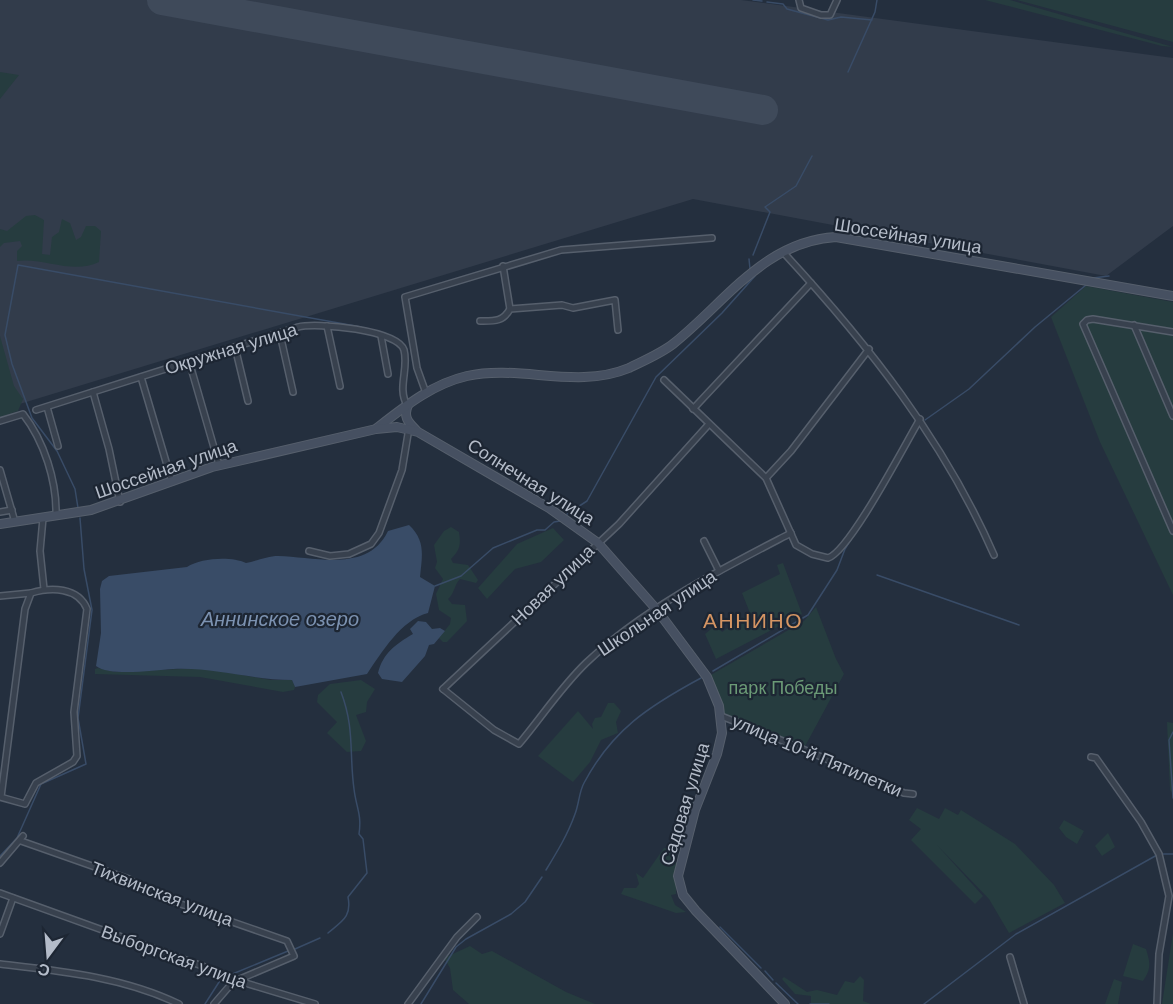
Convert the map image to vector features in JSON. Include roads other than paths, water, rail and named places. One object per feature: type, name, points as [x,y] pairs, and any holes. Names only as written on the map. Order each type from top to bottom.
[{"type":"main road","name":"Шоссейная улица","points":[[0,524],[91,510],[120,502],[219,465],[375,429],[438,386],[469,375],[491,373],[581,378],[606,375],[626,369],[671,346],[742,280],[783,252],[816,238],[836,237],[1173,296]]},
{"type":"main road","points":[[408,405],[405,412],[407,422],[418,431]]},
{"type":"main road","name":"Солнечная улица","points":[[375,429],[418,431],[549,508],[598,543],[657,610],[704,671],[716,695],[721,716]]},
{"type":"main road","name":"Садовая улица","points":[[721,716],[720,743],[695,810],[680,863],[678,882],[683,895],[696,911],[784,1004]]},
{"type":"street","points":[[799,0],[801,8],[821,15],[830,15],[837,0]]},
{"type":"street","points":[[426,393],[417,368],[405,297],[544,253],[572,248],[712,238]]},
{"type":"street","points":[[783,252],[869,350],[920,419],[960,485],[994,555]]},
{"type":"street","points":[[480,321],[498,321],[505,317],[510,309],[503,266]]},
{"type":"street","points":[[693,409],[811,283]]},
{"type":"street","points":[[510,309],[562,305],[573,308],[615,300],[618,330]]},
{"type":"street","points":[[1173,332],[1090,319],[1085,321],[1083,326],[1173,531]]},
{"type":"street","name":"Окружная улица","points":[[36,410],[307,325],[327,326],[396,339],[404,351],[405,378],[402,394],[408,405]]},
{"type":"street","points":[[1134,325],[1173,416]]},
{"type":"street","points":[[327,326],[340,386]]},
{"type":"street","points":[[280,334],[293,392]]},
{"type":"street","points":[[381,336],[388,374]]},
{"type":"street","points":[[235,347],[248,401]]},
{"type":"street","points":[[766,478],[791,451],[869,350]]},
{"type":"street","points":[[189,362],[219,465]]},
{"type":"street","points":[[141,377],[172,482]]},
{"type":"street","points":[[664,380],[766,478],[796,545],[812,554],[828,558],[838,552],[868,511],[920,419]]},
{"type":"street","points":[[93,392],[109,449],[120,502]]},
{"type":"street","points":[[47,407],[58,446]]},
{"type":"street","points":[[0,421],[23,414],[39,437],[56,496],[56,516]]},
{"type":"street","name":"Новая улица","points":[[519,744],[495,730],[442,689],[619,524],[709,424]]},
{"type":"street","points":[[309,551],[330,556],[349,554],[362,550],[379,533],[402,470],[409,429]]},
{"type":"street","points":[[0,470],[15,522]]},
{"type":"street","points":[[0,512],[12,510]]},
{"type":"street","points":[[43,518],[40,551],[44,589]]},
{"type":"street","name":"Школьная улица","points":[[519,744],[584,665],[657,610],[719,571],[790,533]]},
{"type":"street","points":[[704,541],[719,571]]},
{"type":"street","points":[[0,596],[31,593],[44,589],[77,594],[82,598],[87,609],[81,681],[74,712],[77,756],[73,762],[36,783],[25,804],[1,797],[25,609],[31,593]]},
{"type":"street","name":"улица 10-й Пятилетки","points":[[721,716],[799,750],[831,760],[904,793],[913,794]]},
{"type":"street","points":[[1091,757],[1096,758],[1141,822],[1159,854],[1169,896],[1159,954],[1157,1004]]},
{"type":"street","name":"Тихвинская улица","points":[[0,863],[22,839],[129,879],[152,894],[287,941],[294,956],[233,982]]},
{"type":"street","name":"Выборгская улица","points":[[0,893],[216,971],[233,982],[242,982],[315,1004]]},
{"type":"street","points":[[0,934],[13,898]]},
{"type":"street","points":[[408,1004],[457,937],[477,917]]},
{"type":"street","points":[[1010,957],[1024,1004]]},
{"type":"street","points":[[0,964],[82,974],[154,992],[178,1004]]},
{"type":"street","points":[[214,1004],[233,982]]},
{"type":"water","name":"Аннинское озеро","points":[[409,525],[418,537],[422,549],[420,577],[435,586],[428,613],[409,622],[401,630],[367,674],[295,687],[292,680],[203,670],[122,672],[96,666],[101,633],[100,589],[102,581],[109,576],[187,567],[216,559],[232,559],[246,563],[278,556],[324,560],[354,558],[368,553],[379,544],[388,531]]},
{"type":"water","points":[[418,621],[426,622],[432,629],[440,628],[445,631],[434,644],[429,645],[425,656],[402,682],[382,679],[378,673],[383,660],[396,645],[413,634],[410,629]]},
{"type":"waterway","points":[[753,0],[762,1]]},
{"type":"waterway","points":[[848,72],[875,12],[877,0]]},
{"type":"waterway","points":[[767,2],[783,4],[787,9],[828,20],[841,17],[872,20]]},
{"type":"waterway","points":[[753,255],[770,212],[765,207],[796,186],[812,156]]},
{"type":"waterway","points":[[749,259],[750,269]]},
{"type":"waterway","points":[[78,508],[75,489],[57,451],[32,418],[12,364],[5,335],[18,265],[361,327]]},
{"type":"waterway","points":[[567,514],[587,501],[656,377],[722,313],[755,276]]},
{"type":"waterway","points":[[1093,278],[1109,276]]},
{"type":"waterway","points":[[925,420],[969,389],[1035,327],[1086,285]]},
{"type":"waterway","points":[[713,671],[808,615],[837,570],[845,549],[890,477]]},
{"type":"waterway","points":[[0,856],[17,838],[41,784],[86,764],[78,718],[92,610],[84,569],[80,518]]},
{"type":"waterway","points":[[435,586],[461,576],[493,548],[537,530],[545,530],[554,522],[560,521]]},
{"type":"waterway","points":[[877,575],[1019,625]]},
{"type":"waterway","points":[[546,870],[569,829],[584,783],[607,748],[634,721],[701,678]]},
{"type":"waterway","points":[[328,933],[345,918],[349,909],[348,897],[367,873],[363,839],[359,834],[360,821],[355,795],[350,729],[341,692]]},
{"type":"waterway","points":[[1173,732],[1169,740],[1173,798]]},
{"type":"waterway","points":[[1162,854],[1173,854]]},
{"type":"waterway","points":[[924,1004],[1016,934],[1157,855]]},
{"type":"waterway","points":[[421,1004],[456,947],[511,914],[525,902],[542,877]]},
{"type":"waterway","points":[[720,927],[761,968]]},
{"type":"waterway","points":[[295,949],[320,938]]},
{"type":"waterway","points":[[230,975],[288,951]]},
{"type":"waterway","points":[[765,971],[773,980]]},
{"type":"waterway","points":[[205,1004],[221,979]]},
{"type":"waterway","points":[[776,983],[798,1004]]},
{"type":"waterway","points":[[810,1004],[829,1004]]},
{"type":"district","name":"АННИНО","points":[[753,621]]},
{"type":"park label","name":"парк Победы","points":[[783,688]]}]
